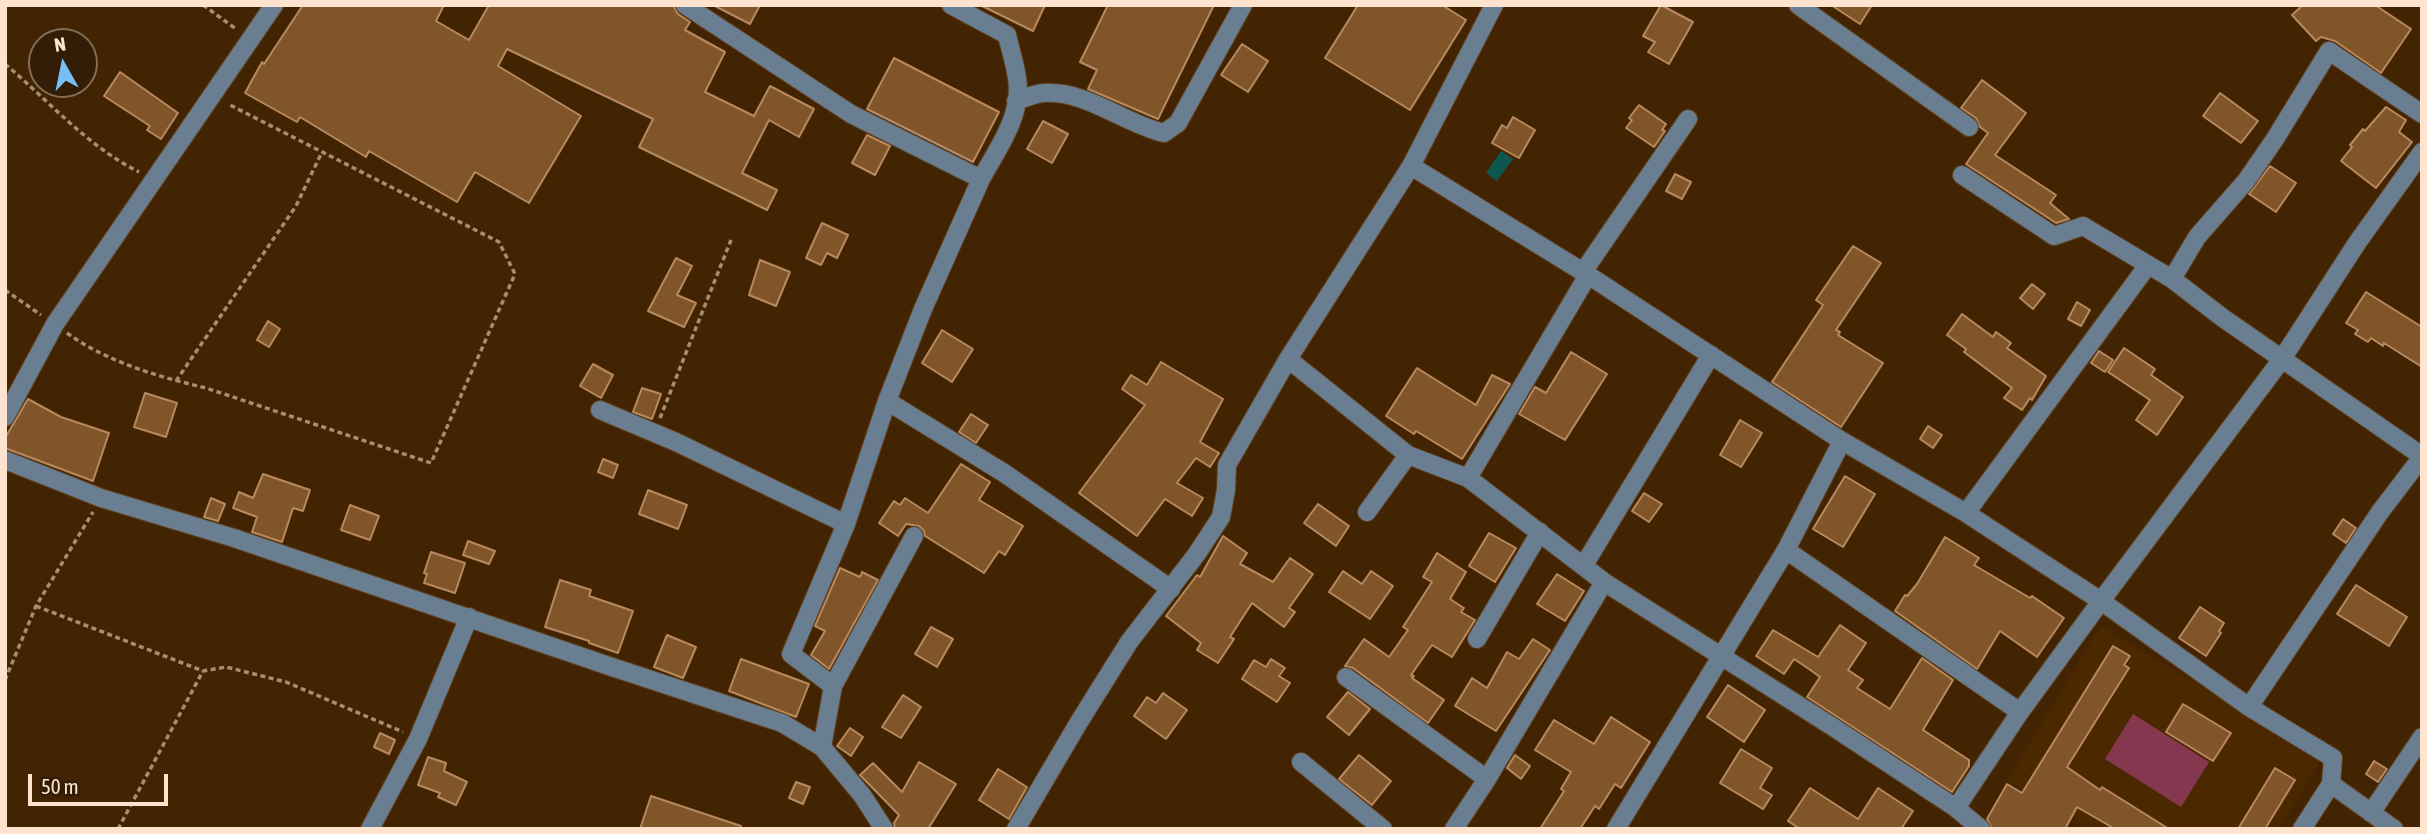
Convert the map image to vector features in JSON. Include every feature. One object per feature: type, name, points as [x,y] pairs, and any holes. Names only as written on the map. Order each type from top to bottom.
[{"type":"street","points":[[5,417],[55,324],[274,5]]},
{"type":"street","points":[[685,5],[851,114],[981,180]]},
{"type":"street","points":[[833,686],[792,654],[846,524],[887,401],[923,309],[981,180],[1014,117],[1017,101],[1017,78],[1007,35],[951,5]]},
{"type":"street","points":[[1017,101],[1041,93],[1068,95],[1102,107],[1150,130],[1164,133],[1178,122],[1243,5]]},
{"type":"street","points":[[1016,829],[1122,654],[1221,517],[1227,465],[1288,359],[1411,166],[1494,5]]},
{"type":"street","points":[[1798,5],[1969,127]]},
{"type":"street","points":[[2172,279],[2197,237],[2246,181],[2275,139],[2329,51],[2422,114]]},
{"type":"street","points":[[1468,478],[1586,273],[1688,118]]},
{"type":"street","points":[[1956,808],[2020,712],[2282,359],[2357,243],[2422,152]]},
{"type":"street","points":[[1411,166],[1586,273],[1842,441],[1966,513],[2101,601],[2249,707],[2333,758],[2331,784],[2302,829]]},
{"type":"street","points":[[1962,174],[2054,236],[2083,226],[2172,279],[2422,457],[2380,512],[2249,707]]},
{"type":"street","points":[[1966,513],[2148,265]]},
{"type":"street","points":[[1584,565],[1711,355]]},
{"type":"street","points":[[1288,359],[1408,455],[1468,478],[1604,582],[1956,808],[1981,829]]},
{"type":"street","points":[[887,401],[1004,473],[1171,589]]},
{"type":"street","points":[[600,410],[846,524]]},
{"type":"street","points":[[1616,829],[1786,550],[1842,441]]},
{"type":"street","points":[[1367,512],[1408,455]]},
{"type":"street","points":[[5,460],[101,498],[234,538],[782,723],[822,747],[862,795],[884,829]]},
{"type":"street","points":[[1477,639],[1540,532]]},
{"type":"street","points":[[822,747],[833,686],[914,536]]},
{"type":"street","points":[[1786,550],[2020,712]]},
{"type":"street","points":[[1454,829],[1488,779],[1604,582]]},
{"type":"street","points":[[370,829],[418,739],[469,617]]},
{"type":"street","points":[[1346,677],[1488,779]]},
{"type":"street","points":[[2371,813],[2422,737]]},
{"type":"street","points":[[1301,762],[1383,829]]},
{"type":"street","points":[[2331,784],[2394,829]]},
{"type":"path","points":[[203,5],[250,39]]},
{"type":"path","points":[[5,64],[86,138],[122,163],[153,179]]},
{"type":"path","points":[[5,290],[75,339],[111,358],[431,463],[515,274],[499,242],[211,95]]},
{"type":"path","points":[[176,381],[296,206],[322,152]]},
{"type":"path","points":[[654,433],[731,240]]},
{"type":"path","points":[[5,680],[36,606],[101,498]]},
{"type":"path","points":[[36,606],[203,671],[226,667],[286,682],[418,739]]},
{"type":"path","points":[[118,829],[203,671]]},
{"type":"shaded area","points":[[2101,626],[2321,759],[2279,829],[2089,829],[2007,780]]},
{"type":"shaded area","points":[[2133,714],[2209,762],[2181,807],[2105,759]]},
{"type":"water","points":[[1501,151],[1513,159],[1497,181],[1486,173]]},
{"type":"building","points":[[303,5],[444,5],[436,21],[469,40],[489,5],[673,5],[678,14],[690,22],[685,30],[725,52],[705,92],[754,116],[770,86],[814,109],[799,137],[769,120],[742,173],[777,190],[767,210],[639,147],[653,119],[507,49],[498,66],[581,116],[529,203],[475,172],[457,202],[369,151],[366,157],[300,117],[297,122],[245,93],[262,62],[264,64]]},
{"type":"building","points":[[713,5],[760,5],[750,24]]},
{"type":"building","points":[[980,5],[1045,5],[1033,31]]},
{"type":"building","points":[[1108,5],[1214,5],[1158,119],[1088,89],[1097,70],[1080,62]]},
{"type":"building","points":[[1358,5],[1442,5],[1466,20],[1410,110],[1325,58]]},
{"type":"building","points":[[1661,5],[1693,22],[1669,64],[1648,52],[1655,42],[1643,36]]},
{"type":"building","points":[[1831,5],[1872,5],[1860,24]]},
{"type":"building","points":[[2303,5],[2375,5],[2411,29],[2381,73],[2335,41],[2321,37],[2316,41],[2292,15]]},
{"type":"building","points":[[1242,44],[1268,61],[1248,92],[1221,75]]},
{"type":"building","points":[[894,58],[999,112],[973,162],[867,109]]},
{"type":"building","points":[[120,72],[178,113],[161,139],[147,130],[150,126],[104,96]]},
{"type":"building","points":[[1982,80],[2026,113],[1995,155],[2056,195],[2050,203],[2069,219],[2056,223],[1966,164],[1988,133],[1980,127],[1976,118],[1961,108]]},
{"type":"building","points":[[2220,93],[2258,121],[2241,143],[2203,116]]},
{"type":"building","points":[[1639,105],[1666,124],[1662,130],[1665,131],[1654,147],[1626,128],[1632,120],[1629,118]]},
{"type":"building","points":[[2386,107],[2406,120],[2399,132],[2412,142],[2376,188],[2341,161],[2363,129],[2365,131]]},
{"type":"building","points":[[1513,117],[1535,130],[1519,158],[1492,143],[1502,125],[1507,128]]},
{"type":"building","points":[[1043,121],[1068,134],[1052,163],[1027,149]]},
{"type":"building","points":[[867,135],[890,146],[875,175],[852,163]]},
{"type":"building","points":[[2270,166],[2296,183],[2276,212],[2249,194]]},
{"type":"building","points":[[1675,174],[1691,182],[1682,199],[1666,191]]},
{"type":"building","points":[[822,223],[848,235],[837,258],[827,253],[821,265],[806,258]]},
{"type":"building","points":[[1853,246],[1881,263],[1836,330],[1840,332],[1838,335],[1883,363],[1841,427],[1772,382],[1823,305],[1816,300]]},
{"type":"building","points":[[676,258],[692,266],[677,295],[696,303],[684,327],[648,311]]},
{"type":"building","points":[[760,260],[790,272],[776,306],[749,295]]},
{"type":"building","points":[[2032,284],[2045,294],[2033,309],[2020,298]]},
{"type":"building","points":[[2366,292],[2422,327],[2422,367],[2384,343],[2383,346],[2371,338],[2368,342],[2355,334],[2358,330],[2346,323]]},
{"type":"building","points":[[2077,302],[2090,310],[2081,326],[2068,319]]},
{"type":"building","points":[[1962,314],[1993,337],[1996,332],[2011,343],[2007,348],[2046,376],[2032,400],[2030,398],[2022,410],[2004,398],[2012,388],[1964,352],[1966,349],[1947,335]]},
{"type":"building","points":[[268,321],[280,329],[269,347],[257,340]]},
{"type":"building","points":[[942,330],[973,349],[952,382],[922,363]]},
{"type":"building","points":[[2124,348],[2155,369],[2151,375],[2183,397],[2157,435],[2136,420],[2150,400],[2108,372]]},
{"type":"building","points":[[2099,351],[2113,360],[2105,372],[2091,363]]},
{"type":"building","points":[[1571,352],[1607,374],[1565,440],[1519,414],[1535,387],[1546,393]]},
{"type":"building","points":[[1161,362],[1223,399],[1200,442],[1219,453],[1210,467],[1196,458],[1177,483],[1203,498],[1192,516],[1165,499],[1137,536],[1079,493],[1145,405],[1122,389],[1131,375],[1147,385]]},
{"type":"building","points":[[593,364],[613,375],[601,398],[580,386]]},
{"type":"building","points":[[1417,368],[1476,405],[1492,375],[1510,384],[1462,459],[1386,416]]},
{"type":"building","points":[[642,388],[661,394],[652,419],[633,412]]},
{"type":"building","points":[[145,393],[177,403],[166,437],[134,427]]},
{"type":"building","points":[[28,399],[61,417],[109,433],[93,481],[5,448],[5,438]]},
{"type":"building","points":[[971,414],[988,425],[976,443],[959,432]]},
{"type":"building","points":[[1740,420],[1762,433],[1741,467],[1720,455]]},
{"type":"building","points":[[1928,426],[1942,435],[1933,448],[1920,439]]},
{"type":"building","points":[[603,459],[618,465],[613,478],[598,472]]},
{"type":"building","points":[[961,464],[990,482],[979,500],[1023,526],[1005,555],[999,551],[984,573],[925,536],[919,526],[906,524],[898,536],[879,523],[894,501],[900,505],[905,498],[928,513]]},
{"type":"building","points":[[263,474],[310,490],[303,511],[293,508],[282,542],[252,532],[257,517],[233,508],[239,492],[253,498]]},
{"type":"building","points":[[1845,476],[1875,494],[1843,547],[1813,529]]},
{"type":"building","points":[[648,490],[687,505],[678,529],[639,514]]},
{"type":"building","points":[[1644,493],[1662,504],[1649,522],[1632,511]]},
{"type":"building","points":[[211,498],[225,504],[218,521],[204,517]]},
{"type":"building","points":[[1318,504],[1349,526],[1336,546],[1304,523]]},
{"type":"building","points":[[350,505],[379,516],[370,540],[341,530]]},
{"type":"building","points":[[2343,519],[2356,528],[2346,543],[2333,534]]},
{"type":"building","points":[[1489,533],[1516,548],[1495,582],[1469,566]]},
{"type":"building","points":[[1223,536],[1247,553],[1240,564],[1273,582],[1290,558],[1313,574],[1289,608],[1295,612],[1284,627],[1252,603],[1230,637],[1234,639],[1218,663],[1197,650],[1201,643],[1166,616],[1197,575],[1200,577]]},
{"type":"building","points":[[1945,537],[1979,558],[1974,565],[2030,598],[2032,596],[2064,618],[2037,657],[2000,631],[1977,669],[1895,611],[1905,595],[1917,584]]},
{"type":"building","points":[[468,541],[495,551],[489,564],[463,555]]},
{"type":"building","points":[[431,552],[465,563],[455,593],[424,583],[427,574],[424,573]]},
{"type":"building","points":[[1437,553],[1466,572],[1450,599],[1464,608],[1461,612],[1475,620],[1452,657],[1432,645],[1411,675],[1444,700],[1428,723],[1353,668],[1345,666],[1364,639],[1389,657],[1408,630],[1403,627],[1432,582],[1423,577]]},
{"type":"building","points":[[840,568],[860,577],[862,572],[878,580],[829,669],[811,655],[825,631],[815,626]]},
{"type":"building","points":[[1343,571],[1362,584],[1371,571],[1393,586],[1370,619],[1329,592]]},
{"type":"building","points":[[1557,574],[1584,591],[1565,621],[1537,604]]},
{"type":"building","points":[[560,580],[591,590],[589,596],[633,611],[618,653],[545,627]]},
{"type":"building","points":[[2356,585],[2407,617],[2389,646],[2337,614]]},
{"type":"building","points":[[2200,607],[2224,623],[2219,631],[2221,633],[2206,656],[2179,638]]},
{"type":"building","points":[[1840,625],[1866,643],[1848,670],[1863,680],[1857,688],[1890,709],[1922,658],[1953,680],[1923,730],[1969,760],[1969,766],[1952,792],[1807,697],[1820,677],[1809,669],[1794,659],[1784,674],[1756,656],[1773,630],[1818,657]]},
{"type":"building","points":[[931,627],[953,639],[937,667],[915,654]]},
{"type":"building","points":[[667,635],[696,647],[683,678],[654,667]]},
{"type":"building","points":[[1533,639],[1550,650],[1496,731],[1455,706],[1472,678],[1487,688],[1507,652],[1519,659]]},
{"type":"building","points":[[2113,646],[2130,656],[2124,665],[2129,668],[2067,767],[2100,790],[2102,787],[2169,829],[2115,829],[2077,807],[2065,829],[1992,829],[1987,819],[2007,784],[2022,793]]},
{"type":"building","points":[[741,659],[809,684],[796,717],[729,691]]},
{"type":"building","points":[[1271,659],[1285,668],[1279,676],[1290,683],[1277,702],[1242,679],[1254,660],[1266,667]]},
{"type":"building","points":[[1728,685],[1765,710],[1744,742],[1707,717]]},
{"type":"building","points":[[1348,692],[1370,709],[1349,735],[1327,717]]},
{"type":"building","points":[[1163,693],[1187,710],[1166,739],[1134,716],[1147,697],[1156,703]]},
{"type":"building","points":[[903,695],[921,707],[901,738],[882,727]]},
{"type":"building","points":[[2183,704],[2231,733],[2213,761],[2166,732]]},
{"type":"building","points":[[1611,717],[1650,742],[1621,788],[1615,784],[1599,809],[1595,806],[1580,829],[1540,829],[1564,791],[1561,789],[1571,772],[1535,750],[1554,720],[1594,744]]},
{"type":"building","points":[[850,728],[863,737],[851,756],[837,746]]},
{"type":"building","points":[[380,733],[395,740],[389,754],[374,747]]},
{"type":"building","points":[[1741,749],[1772,768],[1760,788],[1772,795],[1763,809],[1720,783]]},
{"type":"building","points":[[1359,755],[1391,781],[1372,805],[1339,779]]},
{"type":"building","points":[[1515,755],[1530,766],[1521,779],[1507,768]]},
{"type":"building","points":[[428,757],[446,763],[444,771],[467,782],[456,805],[438,797],[440,793],[418,785]]},
{"type":"building","points":[[2374,761],[2387,769],[2378,782],[2366,774]]},
{"type":"building","points":[[919,762],[956,784],[928,829],[895,829],[894,823],[899,815],[860,775],[873,763],[902,792]]},
{"type":"building","points":[[2275,768],[2295,780],[2265,829],[2238,829]]},
{"type":"building","points":[[998,769],[1027,787],[1009,819],[979,800]]},
{"type":"building","points":[[796,782],[810,787],[803,804],[789,798]]},
{"type":"building","points":[[1810,788],[1858,819],[1878,788],[1913,811],[1901,829],[1800,829],[1788,821]]},
{"type":"building","points":[[651,796],[741,826],[741,829],[640,829]]}]
